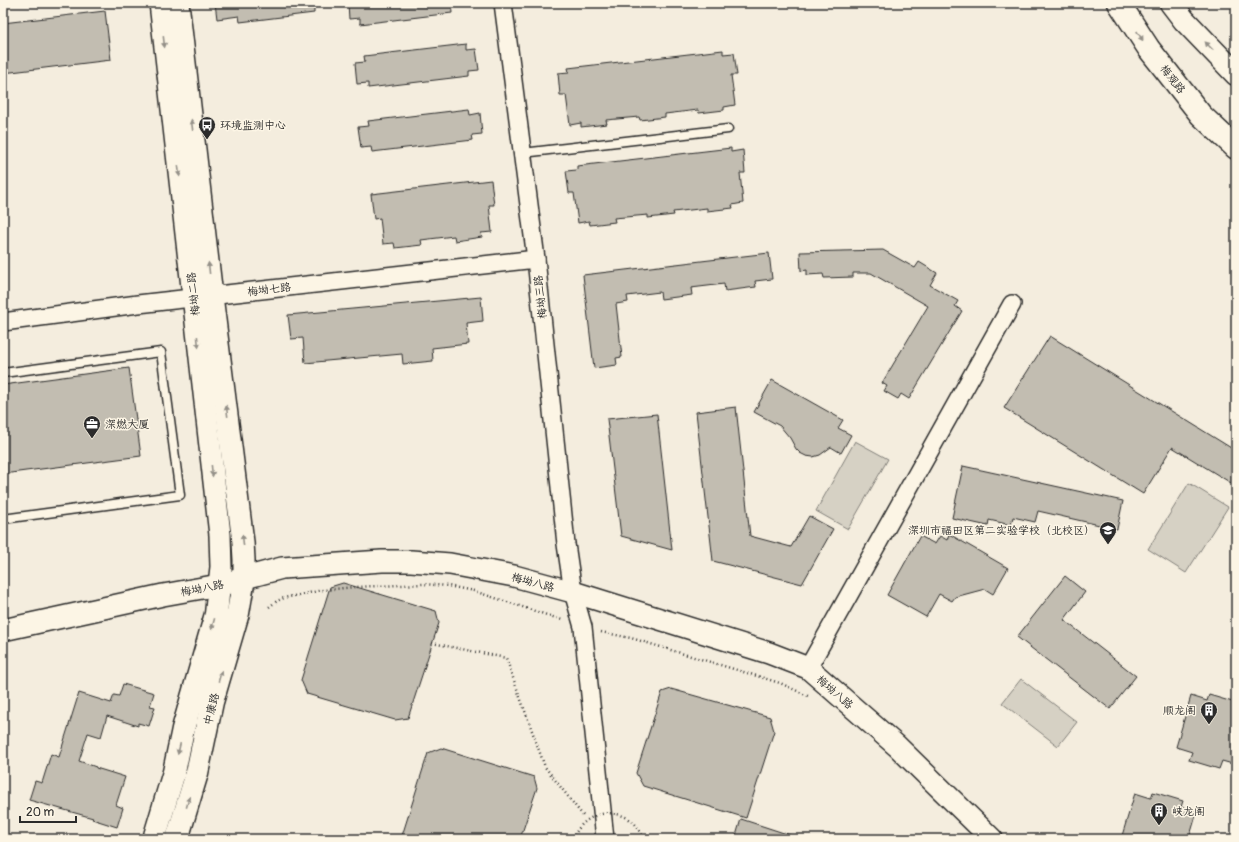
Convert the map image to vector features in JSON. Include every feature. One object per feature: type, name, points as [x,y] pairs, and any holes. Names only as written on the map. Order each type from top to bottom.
[{"type":"main road","name":"梅观路","points":[[1119,3],[1149,49],[1201,115],[1236,148]]},
{"type":"main road","points":[[1171,3],[1184,20],[1236,74]]},
{"type":"main road","name":"中康路","points":[[177,839],[197,773],[212,702],[238,613],[244,578]]},
{"type":"main road","name":"中康路","points":[[154,839],[174,772],[184,729],[216,614],[219,585]]},
{"type":"street","name":"梅坳二路","points":[[160,3],[203,297],[243,542],[244,578]]},
{"type":"street","name":"梅坳二路","points":[[178,3],[203,297],[220,535],[221,567],[219,585]]},
{"type":"street","name":"梅坳三路","points":[[504,3],[536,259],[566,544],[573,592],[583,626],[604,839]]},
{"type":"street","name":"梅坳七路","points":[[3,322],[138,304],[536,259]]},
{"type":"street","points":[[808,668],[1012,304]]},
{"type":"street","name":"梅坳八路","points":[[3,630],[163,595],[219,585],[282,568],[382,561],[411,561],[450,564],[507,575],[573,592],[769,653],[808,668],[897,746],[992,839]]},
{"type":"lane","points":[[523,153],[728,129]]},
{"type":"lane","points":[[3,373],[161,352],[180,495],[3,519]]},
{"type":"path","points":[[269,607],[284,598],[323,590],[423,584],[448,586],[474,591],[562,620]]},
{"type":"path","points":[[602,633],[638,640],[772,681],[809,697]]},
{"type":"path","points":[[432,643],[506,658],[545,767],[587,820]]},
{"type":"path","points":[[573,839],[575,832],[583,823],[593,816],[606,813],[618,814],[630,820],[639,828],[644,839]]},
{"type":"path","points":[[521,837],[526,839]]},
{"type":"shaded area","points":[[855,441],[888,459],[848,529],[816,511]]},
{"type":"shaded area","points":[[1189,483],[1228,507],[1186,573],[1148,549]]},
{"type":"shaded area","points":[[1021,679],[1077,722],[1058,746],[1002,703]]},
{"type":"building","points":[[215,3],[314,3],[314,13],[240,22],[239,16],[217,19]]},
{"type":"building","points":[[348,3],[451,3],[452,13],[360,24],[360,18],[349,19]]},
{"type":"building","points":[[105,11],[111,60],[3,73],[3,23]]},
{"type":"building","points":[[466,44],[466,50],[476,49],[479,70],[469,71],[469,76],[368,88],[368,83],[357,84],[355,63],[365,62],[364,56]]},
{"type":"building","points":[[723,50],[723,54],[734,53],[737,75],[731,75],[735,105],[724,107],[724,110],[699,113],[698,110],[665,114],[665,117],[640,120],[639,117],[606,120],[607,124],[581,127],[581,123],[570,125],[566,95],[560,95],[558,73],[569,72],[568,68]]},
{"type":"building","points":[[469,109],[470,115],[480,113],[482,134],[472,135],[473,140],[372,152],[371,147],[361,148],[358,127],[369,126],[368,121]]},
{"type":"building","points":[[731,148],[731,152],[743,150],[745,173],[740,173],[743,203],[732,205],[733,208],[707,211],[707,208],[673,212],[674,215],[648,218],[648,215],[614,218],[615,222],[590,225],[589,221],[578,223],[574,193],[569,193],[566,171],[577,170],[577,166]]},
{"type":"building","points":[[491,180],[494,205],[489,205],[492,232],[481,233],[482,237],[455,241],[454,236],[421,240],[422,245],[395,248],[394,243],[383,244],[380,218],[374,219],[371,194]]},
{"type":"building","points":[[883,250],[915,268],[919,262],[937,273],[930,285],[958,301],[955,306],[962,311],[909,399],[901,394],[898,399],[884,391],[887,386],[882,383],[928,306],[871,273],[853,273],[853,277],[824,278],[823,274],[807,275],[807,270],[801,271],[800,252]]},
{"type":"building","points":[[769,253],[772,279],[755,281],[756,287],[725,291],[724,284],[691,288],[692,295],[661,299],[660,292],[627,296],[628,302],[616,304],[622,357],[616,358],[617,365],[594,368],[583,275]]},
{"type":"building","points":[[481,297],[483,321],[466,323],[468,344],[432,348],[433,361],[403,364],[402,354],[305,363],[303,338],[291,339],[288,315]]},
{"type":"building","points":[[1050,336],[1236,451],[1236,486],[1172,447],[1143,494],[1004,408]]},
{"type":"building","name":"深燃大厦","points":[[129,368],[141,456],[3,474],[3,385]]},
{"type":"building","points":[[772,380],[843,420],[838,428],[851,435],[841,453],[831,447],[820,455],[813,457],[806,456],[796,449],[790,438],[780,426],[754,412]]},
{"type":"building","points":[[736,407],[750,536],[791,547],[809,516],[833,529],[802,584],[713,561],[696,412]]},
{"type":"building","points":[[657,414],[672,550],[621,536],[607,419]]},
{"type":"building","points":[[963,466],[1123,501],[1117,529],[1038,511],[1035,522],[1013,517],[1011,525],[989,520],[988,526],[952,518]]},
{"type":"building","points":[[949,534],[1008,568],[993,594],[985,589],[955,597],[952,601],[939,594],[926,617],[887,595],[920,536],[935,544],[940,536],[947,540]]},
{"type":"building","points":[[1065,576],[1085,592],[1064,620],[1136,676],[1110,709],[1017,637]]},
{"type":"building","points":[[343,583],[436,611],[439,623],[408,718],[395,720],[307,694],[301,680],[330,587]]},
{"type":"building","points":[[123,684],[154,693],[150,706],[155,707],[149,726],[138,723],[138,726],[107,716],[101,737],[88,733],[79,761],[125,777],[116,805],[123,808],[117,827],[92,819],[93,818],[29,800],[35,781],[42,783],[51,754],[59,757],[79,693],[111,703],[114,695],[119,696]]},
{"type":"building","points":[[671,689],[770,717],[774,731],[746,818],[643,786],[636,773],[662,692]]},
{"type":"building","name":"顺龙阁","points":[[1209,695],[1236,703],[1236,765],[1222,761],[1219,769],[1189,760],[1192,752],[1176,747],[1191,696],[1207,701]]},
{"type":"building","points":[[441,748],[534,777],[537,788],[520,839],[401,839],[428,753]]},
{"type":"building","name":"峡龙阁","points":[[1153,792],[1183,801],[1181,807],[1197,812],[1189,839],[1121,839],[1135,793],[1151,798]]},
{"type":"building","points":[[741,819],[793,836],[792,839],[735,839]]},
{"type":"place","name":"环境监测中心","points":[[207,140]]},
{"type":"place","name":"深燃大厦","points":[[92,439]]},
{"type":"place","name":"深圳市福田区第二实验学校（北校区）","points":[[1108,545]]},
{"type":"place","name":"顺龙阁","points":[[1209,725]]},
{"type":"place","name":"峡龙阁","points":[[1159,826]]}]
